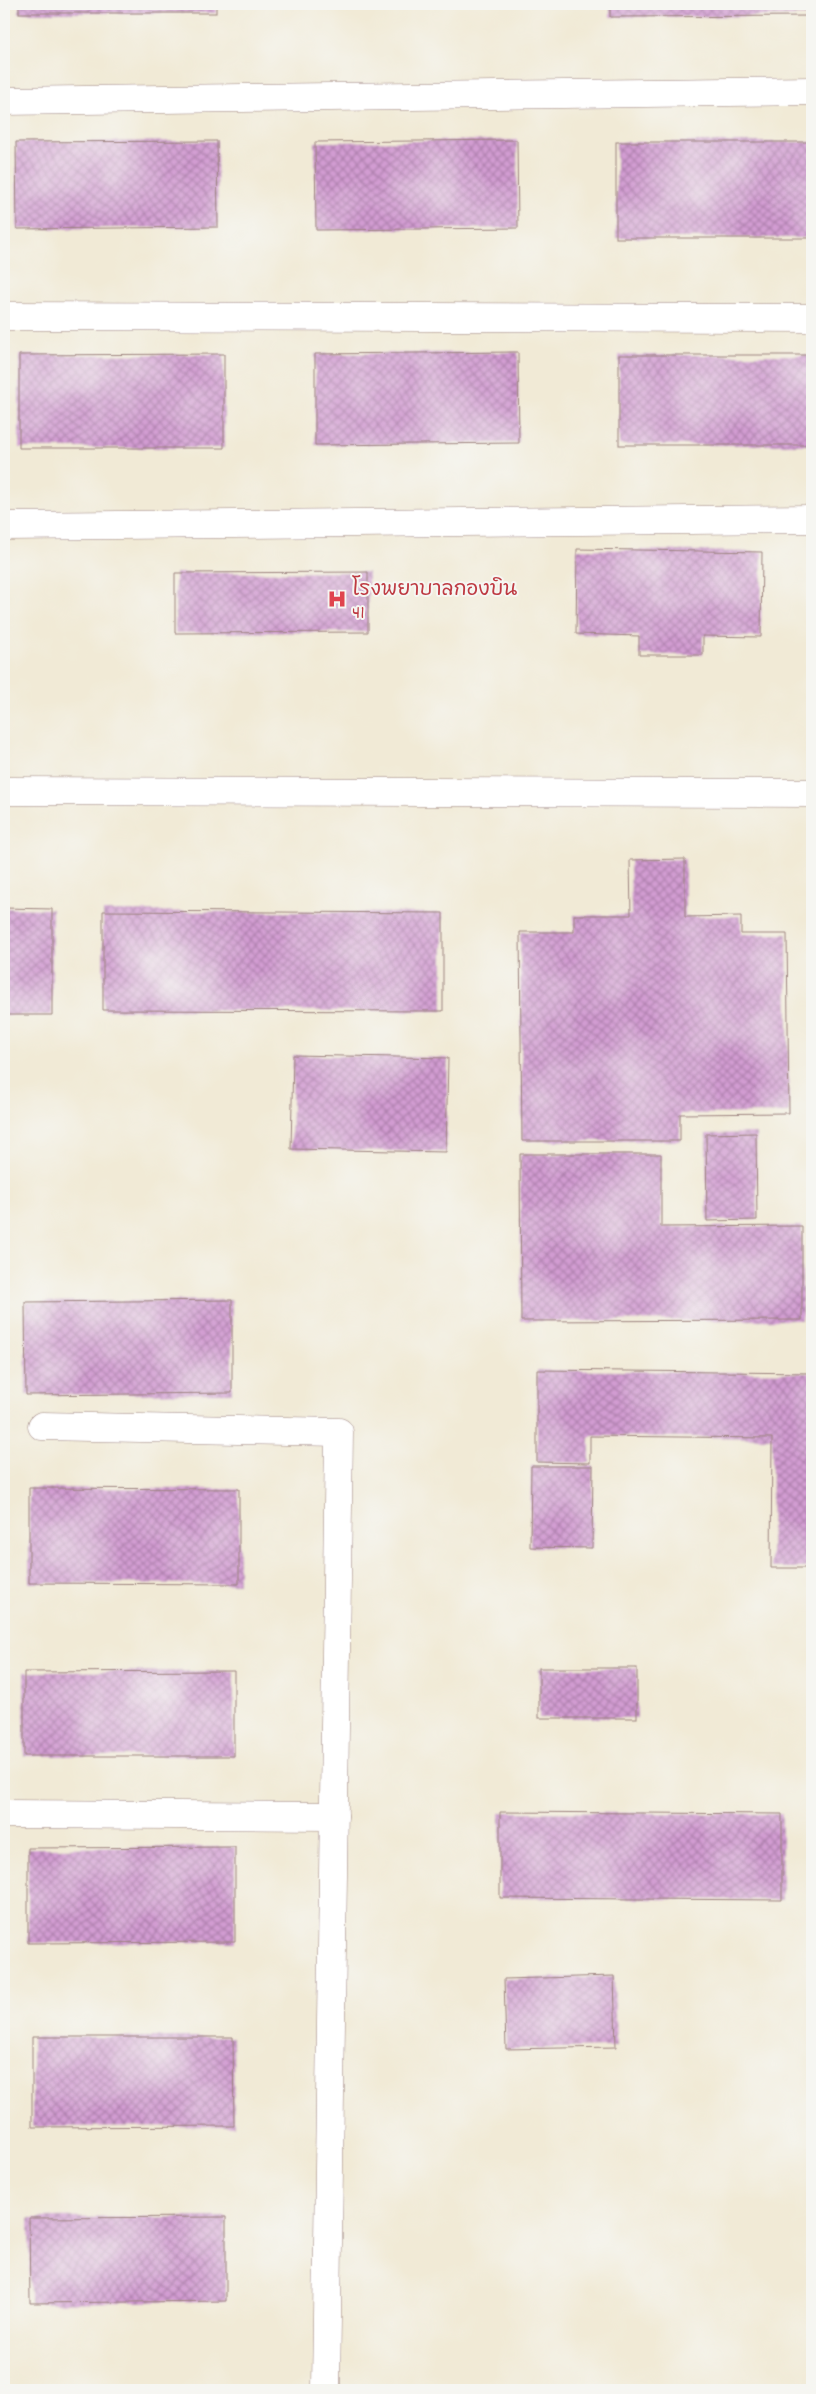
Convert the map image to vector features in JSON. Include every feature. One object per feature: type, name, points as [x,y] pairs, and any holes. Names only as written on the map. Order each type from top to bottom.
[{"type":"lane","points":[[4,101],[812,91]]},
{"type":"lane","points":[[4,316],[812,318]]},
{"type":"lane","points":[[4,526],[812,519]]},
{"type":"lane","points":[[4,791],[812,793]]},
{"type":"lane","points":[[42,1426],[339,1432],[326,2390]]},
{"type":"lane","points":[[4,1814],[334,1816]]},
{"type":"building","points":[[19,4],[216,4],[216,13],[19,13]]},
{"type":"building","points":[[610,4],[812,4],[812,16],[610,17]]},
{"type":"building","points":[[517,140],[518,228],[316,230],[315,142]]},
{"type":"building","points":[[217,141],[218,227],[17,229],[16,142]]},
{"type":"building","points":[[616,142],[812,142],[812,238],[616,238]]},
{"type":"building","points":[[518,352],[519,443],[315,445],[315,354]]},
{"type":"building","points":[[224,354],[224,448],[19,448],[19,355]]},
{"type":"building","points":[[619,355],[812,355],[812,445],[619,445]]},
{"type":"building","points":[[577,549],[762,552],[761,637],[703,636],[703,655],[639,655],[639,636],[576,634]]},
{"type":"building","points":[[368,572],[368,632],[175,633],[175,573]]},
{"type":"building","points":[[685,859],[685,917],[741,916],[741,934],[787,934],[789,1113],[680,1114],[680,1141],[522,1141],[520,932],[574,932],[574,915],[631,915],[630,860]]},
{"type":"building","points":[[4,908],[52,909],[52,1015],[4,1015]]},
{"type":"building","points":[[103,911],[443,913],[443,1011],[103,1010]]},
{"type":"building","points":[[293,1055],[448,1058],[446,1152],[291,1149]]},
{"type":"building","points":[[756,1133],[757,1220],[707,1221],[706,1134]]},
{"type":"building","points":[[520,1154],[661,1154],[661,1227],[802,1226],[802,1320],[521,1321]]},
{"type":"building","points":[[232,1300],[232,1393],[26,1395],[25,1302]]},
{"type":"building","points":[[537,1370],[812,1373],[812,1568],[771,1568],[772,1438],[590,1436],[590,1463],[537,1462]]},
{"type":"building","points":[[531,1466],[593,1466],[592,1548],[530,1547]]},
{"type":"building","points":[[29,1488],[239,1489],[239,1584],[29,1583]]},
{"type":"building","points":[[539,1668],[637,1668],[637,1718],[539,1718]]},
{"type":"building","points":[[234,1671],[234,1756],[24,1756],[24,1672]]},
{"type":"building","points":[[500,1812],[782,1814],[782,1900],[500,1898]]},
{"type":"building","points":[[235,1847],[235,1942],[28,1943],[28,1848]]},
{"type":"building","points":[[614,1976],[616,2047],[506,2049],[504,1979]]},
{"type":"building","points":[[32,2037],[233,2037],[234,2126],[32,2127]]},
{"type":"building","points":[[226,2217],[226,2301],[30,2303],[29,2218]]},
{"type":"place","name":"โรงพยาบาลกองบิน 41","points":[[337,599]]}]
